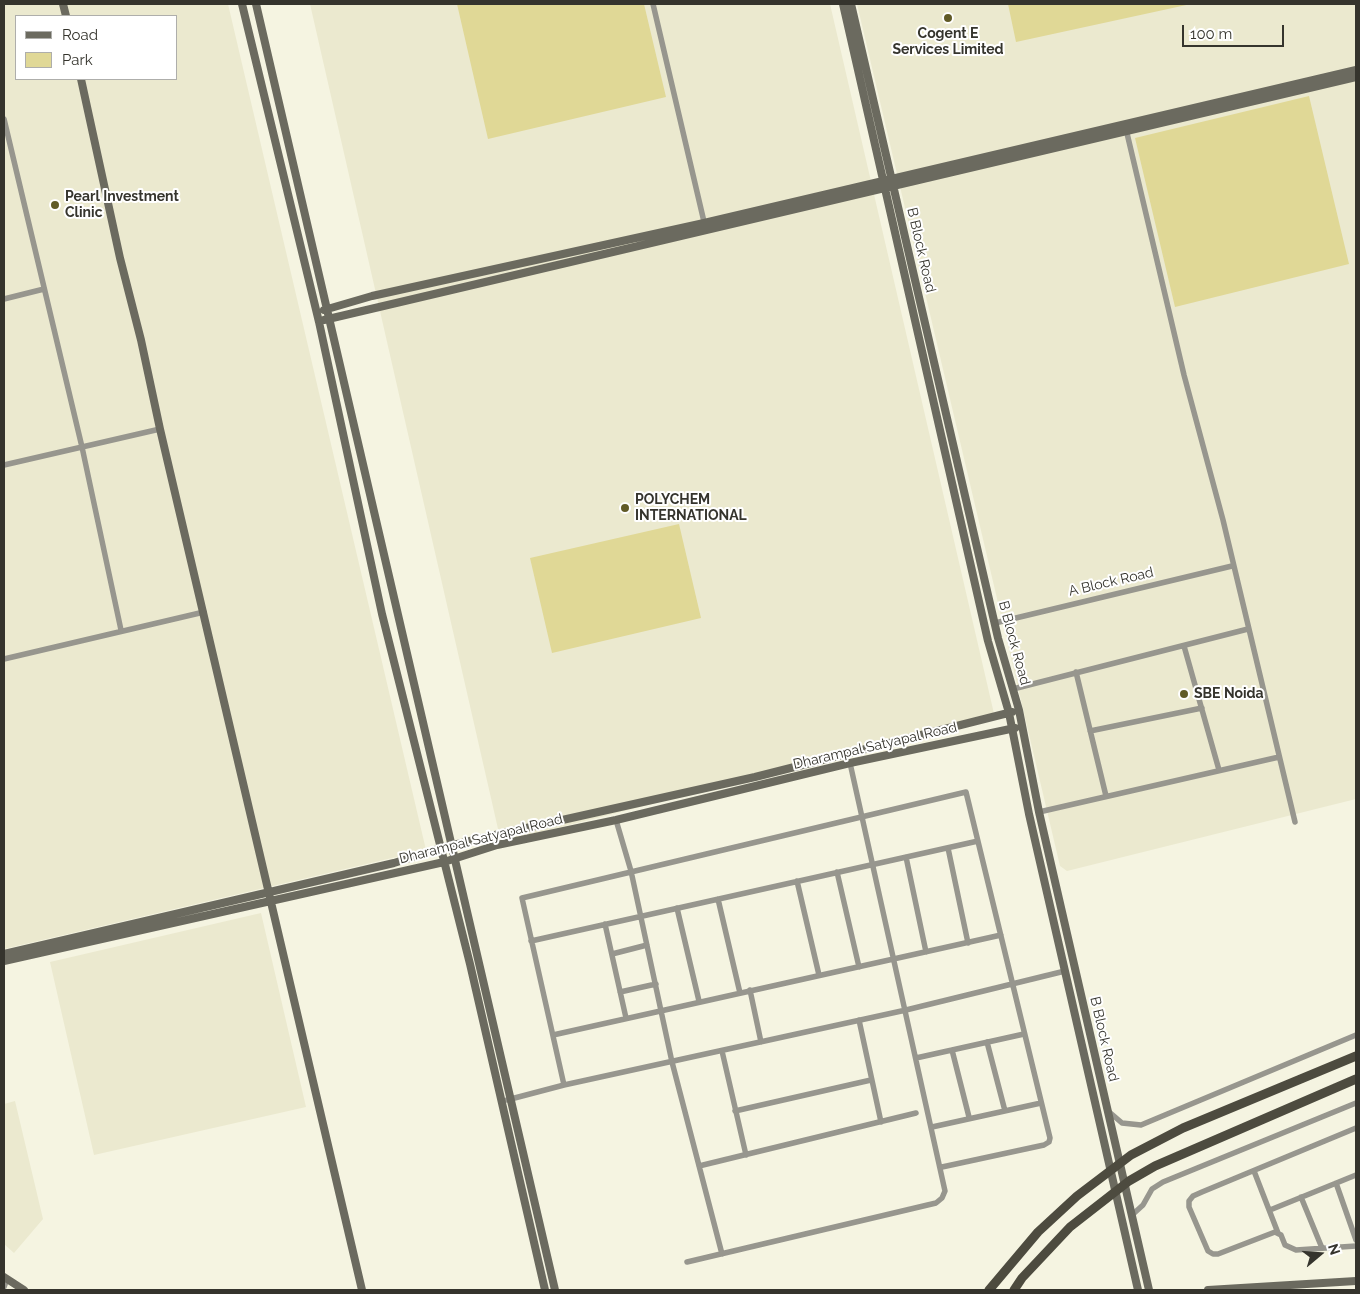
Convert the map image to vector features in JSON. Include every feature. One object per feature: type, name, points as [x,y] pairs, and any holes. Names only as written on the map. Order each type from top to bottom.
[{"type":"main road","points":[[989,1290],[1038,1232],[1076,1196],[1131,1155],[1183,1128],[1356,1056]]},
{"type":"main road","points":[[1014,1290],[1022,1278],[1070,1227],[1129,1181],[1155,1166],[1356,1079]]},
{"type":"street","points":[[242,4],[316,312],[382,614],[470,964],[545,1290]]},
{"type":"street","points":[[256,4],[555,1290]]},
{"type":"street","points":[[653,4],[705,227]]},
{"type":"street","name":"B Block Road","points":[[843,4],[889,183],[995,623],[1019,710],[1039,812],[1149,1290]]},
{"type":"street","name":"B Block Road","points":[[851,4],[988,641],[1009,713],[1065,971],[1138,1290]]},
{"type":"street","points":[[1126,128],[1356,70]]},
{"type":"street","points":[[318,322],[889,183],[1126,128],[1356,78]]},
{"type":"street","points":[[81,80],[160,429],[362,1290]]},
{"type":"street","points":[[4,119],[82,447],[121,630]]},
{"type":"street","points":[[1126,128],[1295,822]]},
{"type":"street","points":[[316,312],[372,296],[705,227]]},
{"type":"street","points":[[4,299],[44,289]]},
{"type":"street","points":[[4,465],[160,429]]},
{"type":"street","name":"A Block Road","points":[[995,623],[1232,566]]},
{"type":"street","points":[[4,659],[204,612]]},
{"type":"street","points":[[1013,689],[1248,629]]},
{"type":"street","points":[[1184,646],[1219,770]]},
{"type":"street","points":[[1076,672],[1106,796]]},
{"type":"street","points":[[1090,730],[1202,708]]},
{"type":"street","name":"Dharampal Satyapal Road","points":[[4,961],[270,896],[394,863],[441,848],[755,778],[1019,710]]},
{"type":"street","name":"Dharampal Satyapal Road","points":[[4,954],[270,896],[444,862],[497,845],[616,820],[850,763],[1022,727]]},
{"type":"street","points":[[1039,812],[1279,757]]},
{"type":"street","points":[[687,1262],[936,1203],[942,1198],[945,1191],[942,1167],[850,763]]},
{"type":"street","points":[[564,1085],[522,898],[966,792],[1050,1138],[1047,1144],[942,1167]]},
{"type":"street","points":[[616,820],[631,871],[672,1062],[722,1254]]},
{"type":"street","points":[[531,941],[978,841]]},
{"type":"street","points":[[948,848],[968,943]]},
{"type":"street","points":[[906,857],[926,952]]},
{"type":"street","points":[[837,872],[859,967]]},
{"type":"street","points":[[796,881],[819,976]]},
{"type":"street","points":[[718,899],[740,992]]},
{"type":"street","points":[[677,908],[699,1001]]},
{"type":"street","points":[[605,924],[626,1018]]},
{"type":"street","points":[[554,1036],[699,1001],[1001,935]]},
{"type":"street","points":[[612,954],[647,945]]},
{"type":"street","points":[[501,1102],[564,1085],[906,1010],[1065,971]]},
{"type":"street","points":[[620,992],[656,984]]},
{"type":"street","points":[[750,990],[761,1042]]},
{"type":"street","points":[[859,1020],[881,1122]]},
{"type":"street","points":[[916,1058],[1024,1034]]},
{"type":"street","points":[[1108,1111],[1122,1123],[1141,1125],[1356,1035]]},
{"type":"street","points":[[987,1042],[1005,1110]]},
{"type":"street","points":[[952,1050],[969,1117]]},
{"type":"street","points":[[722,1051],[746,1155]]},
{"type":"street","points":[[735,1111],[872,1080]]},
{"type":"street","points":[[932,1127],[969,1117],[1041,1103]]},
{"type":"street","points":[[1132,1215],[1143,1205],[1152,1189],[1163,1182],[1356,1103]]},
{"type":"street","points":[[698,1166],[916,1114]]},
{"type":"street","points":[[1278,1232],[1218,1254],[1213,1254],[1208,1251],[1189,1201],[1193,1196],[1356,1128]]},
{"type":"street","points":[[1254,1171],[1278,1232],[1285,1245],[1290,1249],[1356,1246]]},
{"type":"street","points":[[1270,1210],[1356,1175]]},
{"type":"street","points":[[1336,1183],[1356,1240]]},
{"type":"street","points":[[1301,1197],[1322,1248]]},
{"type":"street","points":[[4,1287],[5,1278],[24,1290]]},
{"type":"street","points":[[1208,1290],[1356,1281]]},
{"type":"shaded area","points":[[4,4],[228,4],[426,850],[4,949]]},
{"type":"shaded area","points":[[310,4],[830,4],[995,718],[501,842]]},
{"type":"shaded area","points":[[857,4],[1356,4],[1356,799],[1067,871],[1060,866]]},
{"type":"shaded area","points":[[261,913],[306,1107],[94,1155],[50,962]]},
{"type":"shaded area","points":[[15,1101],[43,1219],[14,1253],[4,1244],[4,1104]]},
{"type":"green space","points":[[457,4],[644,4],[666,97],[488,139]]},
{"type":"green space","points":[[1008,4],[1191,4],[1016,42]]},
{"type":"green space","points":[[1309,96],[1349,264],[1175,307],[1135,138]]},
{"type":"green space","points":[[679,524],[701,618],[552,653],[530,558]]},
{"type":"place","name":"Cogent E Services Limited","points":[[948,18]]},
{"type":"place","name":"Pearl Investment Clinic","points":[[55,205]]},
{"type":"place","name":"POLYCHEM INTERNATIONAL","points":[[625,508]]},
{"type":"place","name":"SBE Noida","points":[[1184,694]]}]
